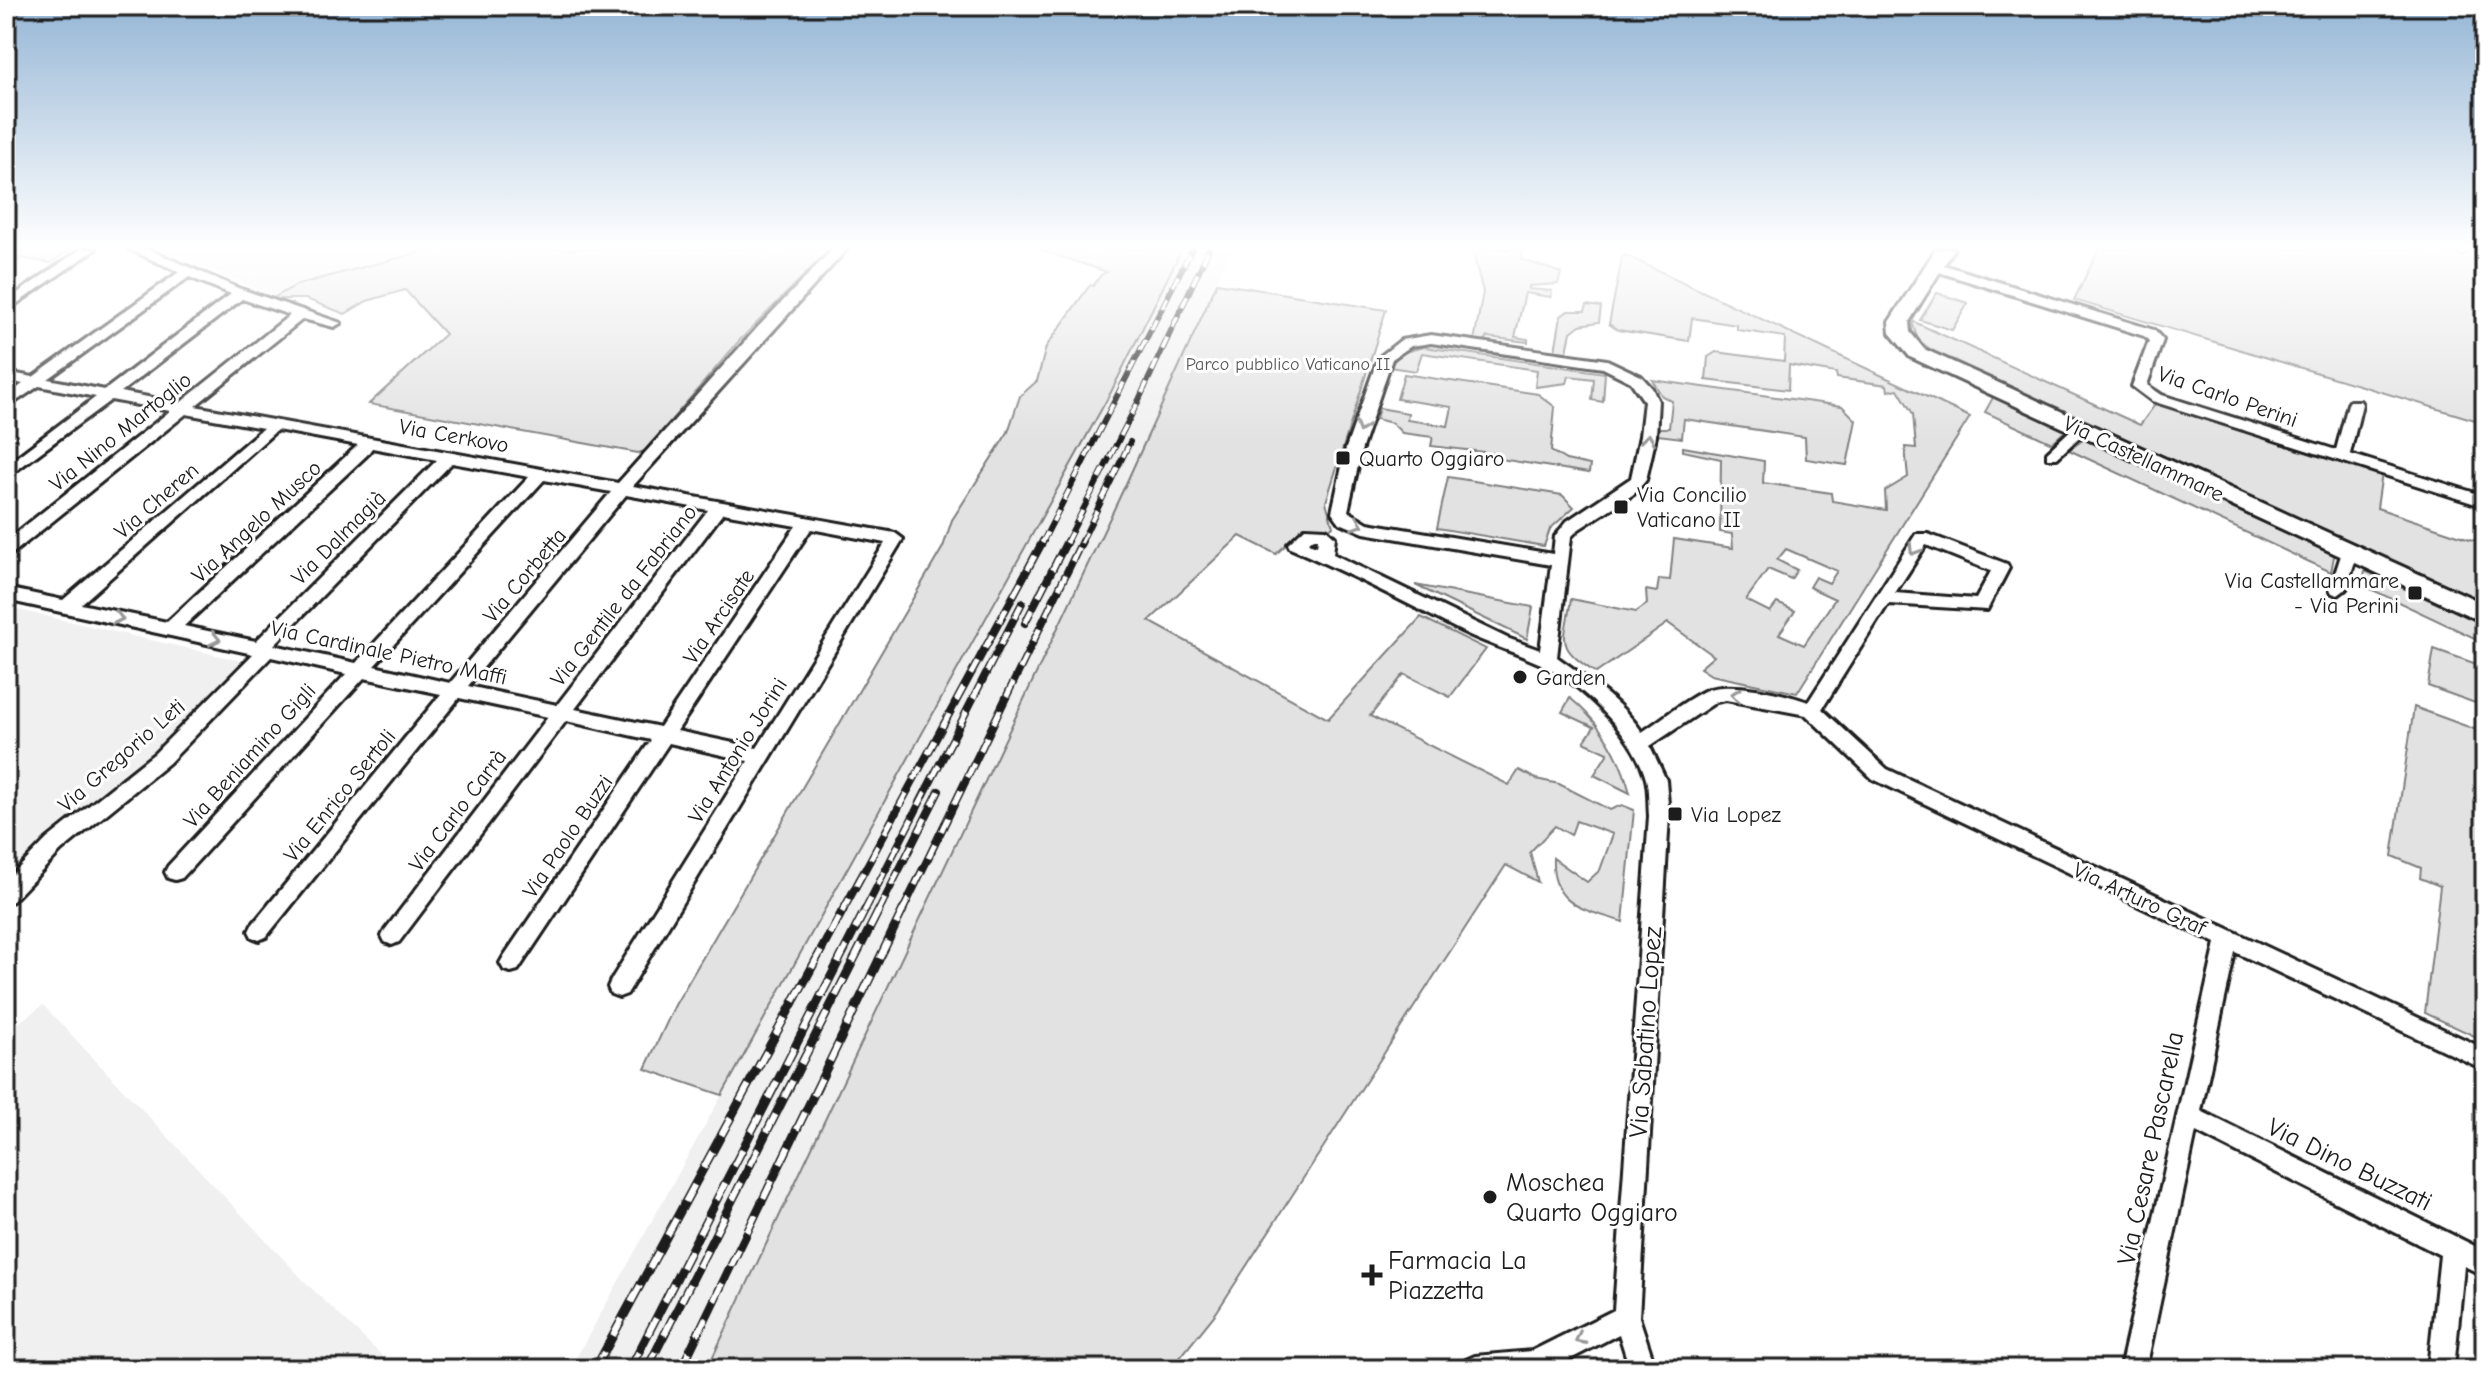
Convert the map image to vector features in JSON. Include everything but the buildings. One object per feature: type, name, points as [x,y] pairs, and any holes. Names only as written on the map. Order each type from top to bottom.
[{"type":"street","points":[[6,403],[131,313]]},
{"type":"street","points":[[6,473],[215,313]]},
{"type":"street","points":[[294,313],[334,323]]},
{"type":"street","name":"Via Corbetta","points":[[456,690],[752,339],[777,313]]},
{"type":"street","name":"Via Castellammare","points":[[1905,313],[1899,322],[1900,333],[1907,344],[1936,364],[2485,614]]},
{"type":"street","name":"Via Carlo Perini","points":[[2094,313],[2149,333],[2156,340],[2139,384],[2142,390],[2157,398],[2485,502]]},
{"type":"street","name":"Via Nino Martoglio","points":[[6,550],[299,315]]},
{"type":"street","points":[[1548,660],[1563,536],[1573,525],[1628,490],[1638,480],[1648,436],[1651,401],[1647,391],[1636,379],[1607,364],[1431,339],[1417,339],[1393,349],[1385,358],[1354,448],[1340,512],[1346,519],[1364,528],[1559,561]]},
{"type":"street","name":"Via Cerkovo","points":[[6,376],[895,539]]},
{"type":"street","points":[[2342,457],[2355,404]]},
{"type":"street","name":"Via Cheren","points":[[66,607],[267,434],[273,425]]},
{"type":"street","points":[[2052,455],[2081,428]]},
{"type":"street","name":"Via Angelo Musco","points":[[170,629],[362,452],[368,442]]},
{"type":"street","name":"Via Dalmagià","points":[[264,650],[449,457]]},
{"type":"street","name":"Via Beniamino Gigli","points":[[175,872],[541,473]]},
{"type":"street","name":"Via Gentile da Fabriano","points":[[560,713],[720,505]]},
{"type":"street","name":"Via Arcisate","points":[[664,735],[808,521]]},
{"type":"street","points":[[1639,743],[1720,694],[1791,703],[1812,710],[1883,598],[1922,538],[2001,568],[1981,606],[1883,598]]},
{"type":"street","name":"Via Antonio Jorini","points":[[619,987],[895,539]]},
{"type":"street","points":[[2338,589],[2350,552]]},
{"type":"street","name":"Via Sabatino Lopez","points":[[1329,558],[1501,643],[1548,660],[1625,722],[1639,743],[1656,780],[1660,799],[1626,1317],[1643,1369]]},
{"type":"street","name":"Via Cardinale Pietro Maffi","points":[[6,594],[761,756]]},
{"type":"street","name":"Via Gregorio Leti","points":[[6,895],[54,845],[162,758],[264,650]]},
{"type":"street","name":"Via Enrico Sertoli","points":[[259,931],[456,690]]},
{"type":"street","name":"Via Arturo Graf","points":[[1812,710],[1880,774],[2485,1060]]},
{"type":"street","name":"Via Carlo Carrà","points":[[392,936],[560,713]]},
{"type":"street","name":"Via Paolo Buzzi","points":[[511,963],[664,735]]},
{"type":"street","name":"Via Cesare Pascarella","points":[[2133,1369],[2227,940]]},
{"type":"street","name":"Via Dino Buzzati","points":[[2188,1116],[2485,1264]]},
{"type":"street","points":[[2441,1369],[2453,1249]]},
{"type":"street","points":[[1475,1369],[1540,1367],[1584,1336],[1626,1317]]},
{"type":"shaded area","points":[[1150,313],[1203,313],[1158,415],[707,1369],[570,1369],[1111,392]]},
{"type":"shaded area","points":[[6,607],[247,662],[146,765],[6,881]]},
{"type":"shaded area","points":[[43,1005],[309,1286],[396,1369],[6,1369],[6,1032]]},
{"type":"green space","points":[[426,313],[767,313],[645,451],[638,453],[369,404],[445,334]]},
{"type":"green space","points":[[1070,313],[1150,313],[1111,392],[722,1095],[645,1069],[675,1005],[943,547],[952,520],[1008,432],[1020,396],[1037,381],[1046,347]]},
{"type":"green space","name":"Parco pubblico Vaticano II","points":[[1203,313],[1385,313],[1326,502],[1333,526],[1325,532],[1305,527],[1276,554],[1240,536],[1149,621],[1328,719],[1421,617],[1486,649],[1450,697],[1404,674],[1370,716],[1509,785],[1519,770],[1536,779],[1559,784],[1610,810],[1622,805],[1634,810],[1623,922],[1573,904],[1558,887],[1554,874],[1553,858],[1587,882],[1600,870],[1613,834],[1576,821],[1571,835],[1555,826],[1530,852],[1538,882],[1506,865],[1216,1313],[1171,1369],[707,1369],[1124,488]]},
{"type":"green space","points":[[1479,313],[1520,313],[1515,337],[1528,339],[1528,342],[1487,337],[1483,342],[1474,341]]},
{"type":"green space","points":[[1565,313],[1600,313],[1599,322],[1580,325],[1571,332],[1567,352],[1555,351],[1561,316]]},
{"type":"green space","points":[[1611,313],[1749,313],[1970,417],[1797,693],[1711,675],[1700,668],[1714,656],[1668,623],[1596,673],[1568,649],[1565,635],[1571,599],[1636,612],[1647,604],[1646,590],[1657,592],[1659,579],[1670,580],[1674,539],[1733,548],[1732,534],[1720,532],[1721,459],[1683,451],[1683,447],[1764,461],[1763,483],[1831,493],[1832,501],[1886,510],[1885,491],[1908,477],[1905,447],[1916,448],[1913,414],[1898,389],[1888,391],[1887,385],[1837,378],[1836,373],[1789,365],[1788,390],[1706,380],[1708,357],[1716,352],[1784,361],[1785,337],[1737,330],[1737,325],[1692,318],[1689,341],[1618,330],[1609,324]],"holes":[[[1786,549],[1837,571],[1829,583],[1815,577],[1809,587],[1835,599],[1804,645],[1779,634],[1795,611],[1777,603],[1770,612],[1746,600],[1768,569],[1791,579],[1797,570],[1777,560]]]},
{"type":"green space","points":[[1924,313],[1962,313],[1952,330],[1920,320]]},
{"type":"green space","points":[[2118,313],[2485,313],[2485,423]]},
{"type":"green space","points":[[1912,321],[2140,425],[2157,402],[2382,473],[2377,508],[2485,544],[2485,607],[1941,357],[1918,340]]},
{"type":"green space","points":[[1424,347],[1605,373],[1603,402],[1592,400],[1594,379],[1569,376],[1567,383],[1535,387],[1537,370],[1422,353],[1416,371],[1389,367],[1401,353]]},
{"type":"green space","points":[[1404,374],[1538,394],[1555,407],[1551,451],[1566,460],[1590,465],[1589,473],[1500,459],[1500,454],[1431,446],[1433,437],[1402,433],[1392,423],[1376,419],[1379,408],[1408,413],[1407,420],[1448,426],[1452,407],[1397,399]]},
{"type":"green space","points":[[1652,380],[1842,406],[1856,420],[1847,465],[1806,459],[1805,437],[1684,419],[1682,438],[1657,435],[1659,428],[1669,428],[1672,401],[1662,396]]},
{"type":"green space","points":[[1995,394],[2068,428],[2052,443],[1985,412]]},
{"type":"green space","points":[[2087,437],[2335,551],[2331,572],[2069,450]]},
{"type":"green space","points":[[1448,477],[1562,495],[1574,507],[1550,529],[1544,546],[1437,528]]},
{"type":"green space","points":[[2365,571],[2447,608],[2449,602],[2485,619],[2485,643],[2362,585]]},
{"type":"green space","points":[[1415,585],[1533,607],[1527,639]]},
{"type":"green space","points":[[2434,649],[2485,667],[2485,714],[2478,711],[2478,704],[2428,686]]},
{"type":"green space","points":[[1570,698],[1591,718],[1608,741],[1630,793],[1594,775],[1608,753],[1584,742],[1594,727],[1562,712]]},
{"type":"green space","points":[[2414,707],[2485,733],[2485,1041],[2425,1013],[2440,886],[2420,878],[2421,868],[2392,856]]},
{"type":"railway","points":[[1042,543],[1159,313]]},
{"type":"railway","points":[[1066,543],[1179,313]]},
{"type":"railway","points":[[1081,543],[1130,442]]},
{"type":"railway","points":[[842,912],[1043,541]]},
{"type":"railway","points":[[1025,623],[1067,541]]},
{"type":"railway","points":[[902,912],[1082,541]]},
{"type":"railway","points":[[864,912],[1022,603]]},
{"type":"railway","points":[[878,912],[939,791]]},
{"type":"railway","points":[[595,1369],[843,910]]},
{"type":"railway","points":[[630,1369],[865,910]]},
{"type":"railway","points":[[647,1369],[879,910]]},
{"type":"railway","points":[[681,1369],[903,910]]},
{"type":"place","name":"Quarto Oggiaro","points":[[1343,458]]},
{"type":"place","name":"Via Concilio Vaticano II","points":[[1621,507]]},
{"type":"place","name":"Via Castellammare - Via Perini","points":[[2415,593]]},
{"type":"place","name":"Garden","points":[[1520,677]]},
{"type":"place","name":"Via Lopez","points":[[1675,814]]},
{"type":"place","name":"Moschea Quarto Oggiaro","points":[[1490,1197]]},
{"type":"place","name":"Farmacia La Piazzetta","points":[[1372,1275]]}]
